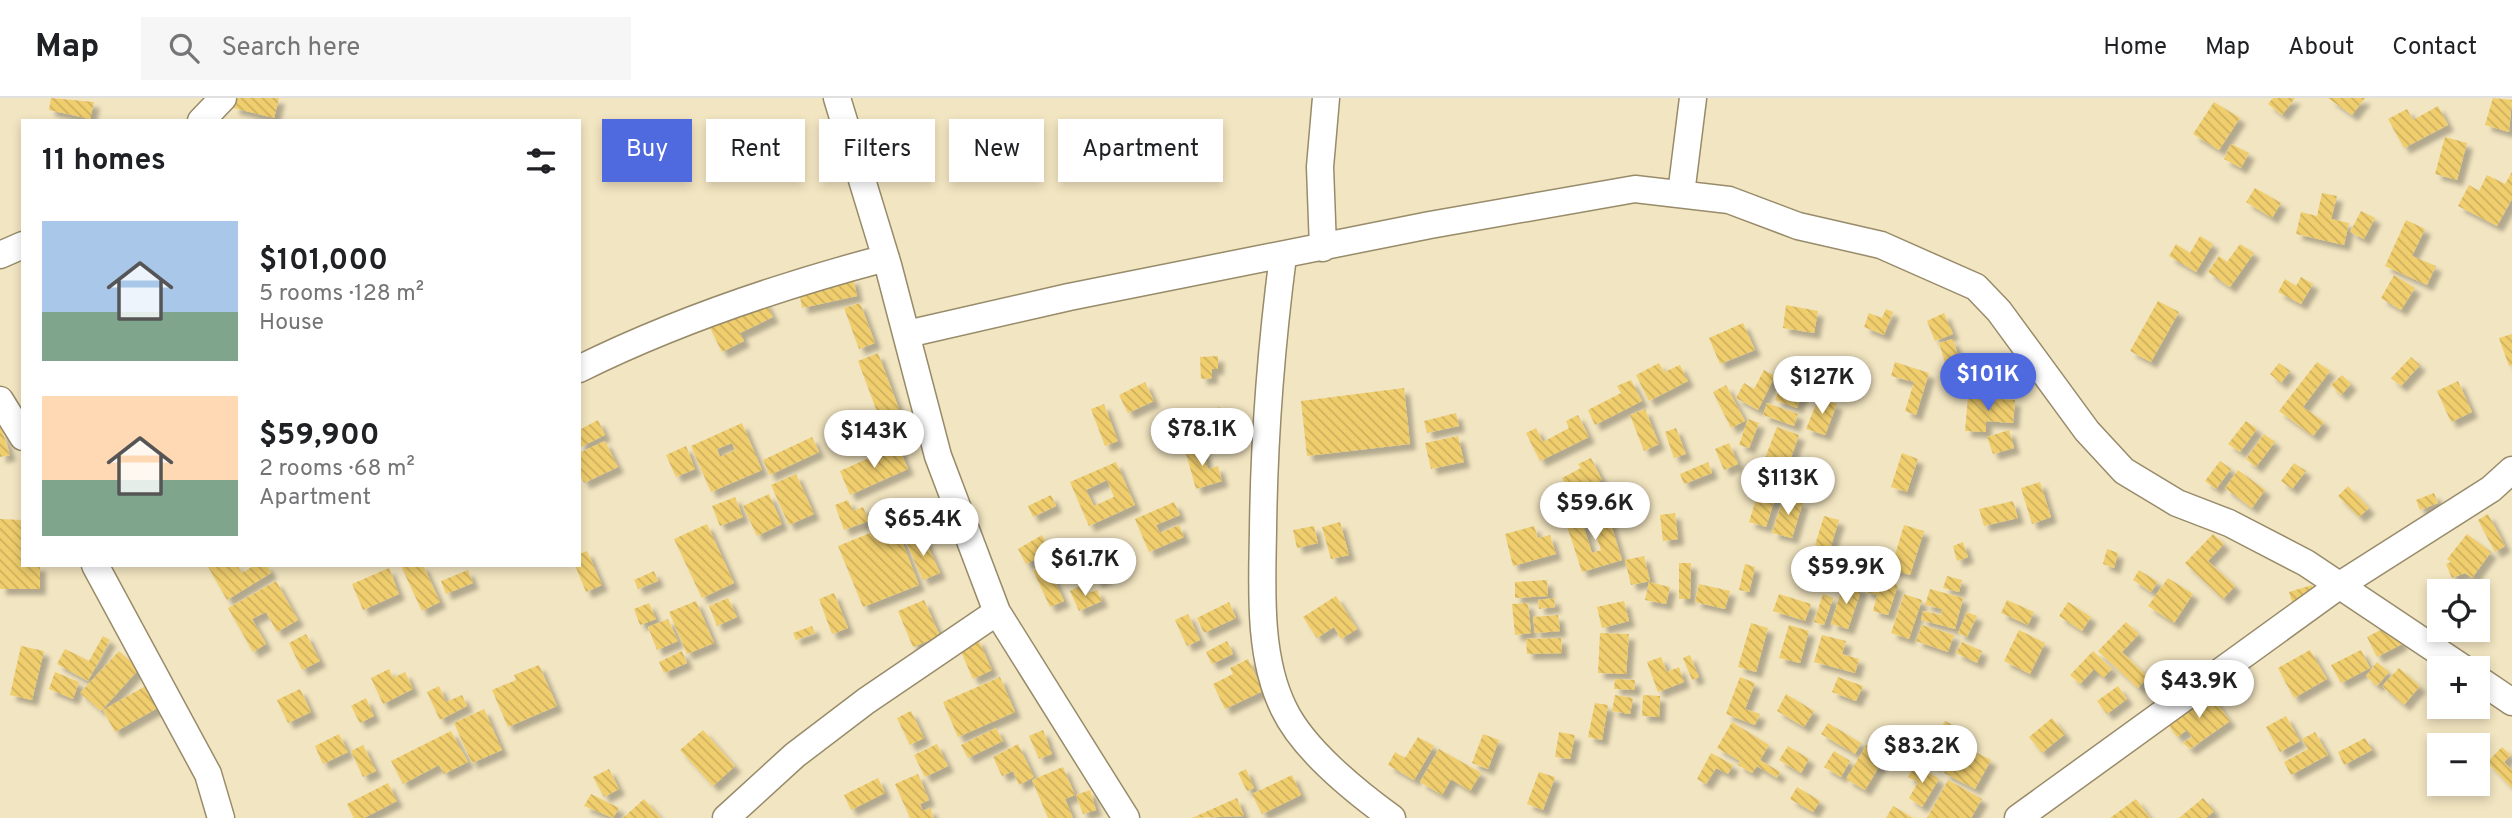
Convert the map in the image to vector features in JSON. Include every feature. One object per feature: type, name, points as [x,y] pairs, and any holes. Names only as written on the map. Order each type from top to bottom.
[{"type":"street","points":[[203,119],[223,98]]},
{"type":"street","points":[[837,98],[886,258],[938,456],[996,612],[1126,818]]},
{"type":"street","points":[[1323,248],[1320,167],[1326,98]]},
{"type":"street","points":[[1681,194],[1693,98]]},
{"type":"street","points":[[907,334],[1069,297],[1635,189],[1729,200],[1798,226],[1881,244],[1976,287],[1999,311],[2087,431],[2124,471],[2177,503],[2229,523],[2340,585],[2445,656]]},
{"type":"street","points":[[0,255],[21,246]]},
{"type":"street","points":[[1283,256],[1273,329],[1263,505],[1262,583],[1275,689],[1284,711],[1306,743],[1392,818]]},
{"type":"street","points":[[581,368],[716,309],[811,278],[886,258]]},
{"type":"street","points":[[0,400],[21,433]]},
{"type":"street","points":[[2018,818],[2340,585],[2491,489],[2512,470]]},
{"type":"street","points":[[96,567],[208,774],[221,818]]},
{"type":"street","points":[[726,818],[795,755],[846,716],[996,612]]},
{"type":"street","points":[[2490,687],[2512,702]]},
{"type":"building","points":[[51,98],[94,102],[90,119],[49,110]]},
{"type":"building","points":[[236,98],[279,98],[274,118],[233,108]]},
{"type":"building","points":[[2273,98],[2295,98],[2282,115],[2268,104]]},
{"type":"building","points":[[2328,98],[2365,98],[2352,115]]},
{"type":"building","points":[[2493,98],[2512,100],[2509,132],[2485,125]]},
{"type":"building","points":[[2214,102],[2240,118],[2219,150],[2193,134]]},
{"type":"building","points":[[2438,106],[2448,125],[2404,148],[2388,119],[2407,109],[2413,120]]},
{"type":"building","points":[[2445,137],[2467,143],[2457,180],[2435,174]]},
{"type":"building","points":[[2231,144],[2249,153],[2241,168],[2224,159]]},
{"type":"building","points":[[2512,172],[2512,199],[2497,226],[2458,206],[2469,185],[2479,191],[2487,175],[2505,184]]},
{"type":"building","points":[[2255,188],[2281,203],[2272,218],[2246,202]]},
{"type":"building","points":[[2322,193],[2337,196],[2331,219],[2349,223],[2344,245],[2296,234],[2301,212],[2317,216]]},
{"type":"building","points":[[2361,211],[2375,218],[2364,239],[2350,232]]},
{"type":"building","points":[[2406,220],[2425,229],[2412,256],[2436,266],[2427,285],[2385,266]]},
{"type":"building","points":[[2200,236],[2213,244],[2196,272],[2169,256],[2176,244],[2190,253]]},
{"type":"building","points":[[2240,244],[2254,253],[2230,287],[2208,272],[2219,256],[2227,262]]},
{"type":"building","points":[[2394,275],[2415,288],[2401,310],[2381,298]]},
{"type":"building","points":[[2301,277],[2313,284],[2301,304],[2278,292],[2285,279],[2296,286]]},
{"type":"building","points":[[853,278],[857,296],[802,308],[799,290]]},
{"type":"building","points":[[764,300],[773,317],[740,333],[744,341],[722,352],[709,326]]},
{"type":"building","points":[[2158,301],[2179,312],[2151,362],[2130,351]]},
{"type":"building","points":[[860,303],[875,343],[859,349],[844,308]]},
{"type":"building","points":[[1786,305],[1818,311],[1814,333],[1783,328]]},
{"type":"building","points":[[1886,309],[1893,312],[1884,335],[1864,327],[1869,313],[1882,318]]},
{"type":"building","points":[[1944,313],[1953,334],[1935,341],[1927,321]]},
{"type":"building","points":[[1743,323],[1755,350],[1720,364],[1709,338]]},
{"type":"building","points":[[2512,334],[2512,365],[2509,366],[2499,338]]},
{"type":"building","points":[[1953,339],[1964,375],[1950,379],[1939,343]]},
{"type":"building","points":[[878,353],[899,409],[879,417],[858,361]]},
{"type":"building","points":[[1218,356],[1218,369],[1212,369],[1212,378],[1201,379],[1200,357]]},
{"type":"building","points":[[2411,357],[2420,365],[2401,386],[2391,378]]},
{"type":"building","points":[[1895,362],[1929,373],[1916,415],[1905,411],[1914,382],[1891,376]]},
{"type":"building","points":[[2317,362],[2330,371],[2303,407],[2324,422],[2313,436],[2279,411]]},
{"type":"building","points":[[1659,363],[1664,372],[1680,365],[1688,381],[1649,401],[1636,375]]},
{"type":"building","points":[[2279,363],[2290,371],[2281,383],[2270,374]]},
{"type":"building","points":[[1787,368],[1809,376],[1797,408],[1775,400]]},
{"type":"building","points":[[1764,370],[1775,376],[1758,410],[1736,398],[1744,383],[1754,389]]},
{"type":"building","points":[[2342,375],[2351,384],[2341,395],[2331,385]]},
{"type":"building","points":[[1631,380],[1642,401],[1595,425],[1588,410],[1621,393],[1617,386]]},
{"type":"building","points":[[2458,381],[2472,412],[2451,422],[2437,391]]},
{"type":"building","points":[[1145,382],[1154,401],[1128,413],[1119,395]]},
{"type":"building","points":[[1726,385],[1745,421],[1731,428],[1713,392]]},
{"type":"building","points":[[1404,388],[1410,444],[1307,456],[1301,401]]},
{"type":"building","points":[[1819,397],[1837,404],[1825,435],[1806,429]]},
{"type":"building","points":[[1968,397],[2015,400],[2013,423],[1986,421],[1986,432],[1965,431]]},
{"type":"building","points":[[1767,403],[1798,414],[1794,426],[1763,415]]},
{"type":"building","points":[[1104,404],[1118,441],[1105,446],[1091,409]]},
{"type":"building","points":[[1220,407],[1226,423],[1180,439],[1175,422]]},
{"type":"building","points":[[1645,409],[1659,444],[1644,451],[1630,415]]},
{"type":"building","points":[[1456,413],[1459,426],[1427,433],[1424,421]]},
{"type":"building","points":[[1578,415],[1589,437],[1540,461],[1526,433],[1536,428],[1543,442],[1569,428],[1566,421]]},
{"type":"building","points":[[1748,419],[1759,423],[1749,448],[1739,445]]},
{"type":"building","points":[[598,420],[605,435],[581,447],[581,429]]},
{"type":"building","points":[[2246,421],[2257,429],[2240,452],[2228,444]]},
{"type":"building","points":[[0,423],[10,455],[0,457]]},
{"type":"building","points":[[742,423],[762,470],[711,492],[691,446]],"holes":[[[732,443],[735,450],[720,457],[717,449]]]},
{"type":"building","points":[[1777,427],[1799,435],[1788,466],[1765,458]]},
{"type":"building","points":[[1676,428],[1686,454],[1674,458],[1665,432]]},
{"type":"building","points":[[2009,430],[2014,448],[1993,454],[1987,437]]},
{"type":"building","points":[[2264,434],[2275,442],[2256,467],[2246,459]]},
{"type":"building","points":[[1458,436],[1464,462],[1431,469],[1425,443]]},
{"type":"building","points":[[812,437],[819,452],[770,475],[763,460]]},
{"type":"building","points":[[605,441],[618,467],[584,483],[581,477],[581,452]]},
{"type":"building","points":[[1729,443],[1738,464],[1724,470],[1715,449]]},
{"type":"building","points":[[898,445],[908,469],[850,495],[840,471]]},
{"type":"building","points":[[1202,445],[1208,469],[1218,466],[1222,481],[1196,489],[1185,450]]},
{"type":"building","points":[[686,446],[695,469],[676,477],[666,455]]},
{"type":"building","points":[[1902,453],[1918,459],[1907,492],[1891,487]]},
{"type":"building","points":[[1591,458],[1602,480],[1571,495],[1562,478],[1581,468],[1578,464]]},
{"type":"building","points":[[2220,461],[2231,469],[2216,489],[2205,481]]},
{"type":"building","points":[[1116,462],[1135,505],[1089,526],[1070,482]],"holes":[[[1107,480],[1114,497],[1094,506],[1086,490]]]},
{"type":"building","points":[[1708,462],[1712,473],[1684,484],[1680,474]]},
{"type":"building","points":[[2294,463],[2306,471],[2292,489],[2281,481]]},
{"type":"building","points":[[1764,464],[1799,478],[1795,490],[1759,477]]},
{"type":"building","points":[[2238,470],[2265,490],[2252,508],[2225,488]]},
{"type":"building","points":[[796,474],[814,514],[789,525],[771,485]]},
{"type":"building","points":[[2040,482],[2051,517],[2032,524],[2021,488]]},
{"type":"building","points":[[1760,486],[1777,492],[1766,527],[1749,522]]},
{"type":"building","points":[[2348,486],[2369,508],[2359,517],[2338,496]]},
{"type":"building","points":[[2434,493],[2438,503],[2420,510],[2416,500]]},
{"type":"building","points":[[769,494],[782,524],[757,536],[743,506]]},
{"type":"building","points":[[1051,495],[1056,506],[1033,517],[1028,506]]},
{"type":"building","points":[[1784,496],[1803,502],[1792,538],[1772,533]]},
{"type":"building","points":[[735,497],[743,517],[720,526],[712,506]]},
{"type":"building","points":[[848,500],[853,511],[863,507],[869,521],[844,530],[835,505]]},
{"type":"building","points":[[2013,501],[2018,518],[1984,526],[1979,509]]},
{"type":"building","points":[[1174,502],[1180,515],[1156,525],[1160,533],[1179,525],[1184,537],[1149,552],[1135,519]]},
{"type":"building","points":[[1606,508],[1622,560],[1582,572],[1566,523],[1581,518],[1592,553],[1601,550],[1589,513]]},
{"type":"building","points":[[1675,513],[1678,539],[1663,541],[1660,515]]},
{"type":"building","points":[[2488,514],[2505,546],[2495,552],[2478,520]]},
{"type":"building","points":[[1824,516],[1839,520],[1830,549],[1815,545]]},
{"type":"building","points":[[0,519],[21,520],[21,567],[40,567],[40,589],[0,589]]},
{"type":"building","points":[[1340,522],[1349,555],[1331,559],[1322,527]]},
{"type":"building","points":[[895,523],[919,585],[863,607],[838,546]]},
{"type":"building","points":[[707,524],[734,583],[702,598],[674,539]]},
{"type":"building","points":[[1904,525],[1924,531],[1910,575],[1870,563],[1875,549],[1895,555]]},
{"type":"building","points":[[1314,526],[1318,543],[1297,548],[1293,530]]},
{"type":"building","points":[[1534,526],[1538,538],[1550,535],[1556,554],[1513,566],[1505,534]]},
{"type":"building","points":[[2213,534],[2224,544],[2208,561],[2235,586],[2223,599],[2185,563]]},
{"type":"building","points":[[2467,534],[2491,552],[2472,578],[2465,573],[2452,578],[2446,564],[2451,562],[2447,559]]},
{"type":"building","points":[[923,535],[940,573],[923,580],[906,542]]},
{"type":"building","points":[[1042,535],[1051,552],[1026,564],[1018,549]]},
{"type":"building","points":[[1963,542],[1968,557],[1957,561],[1953,546]]},
{"type":"building","points":[[2107,549],[2118,553],[2114,568],[2103,564]]},
{"type":"building","points":[[587,551],[602,585],[586,592],[576,567],[581,567],[581,553]]},
{"type":"building","points":[[1099,556],[1109,576],[1096,582],[1087,562]]},
{"type":"building","points":[[1644,556],[1650,581],[1631,585],[1625,560]]},
{"type":"building","points":[[1679,563],[1691,563],[1690,599],[1679,599]]},
{"type":"building","points":[[1047,564],[1064,601],[1050,607],[1033,570]]},
{"type":"building","points":[[1745,564],[1755,567],[1749,592],[1739,590]]},
{"type":"building","points":[[208,567],[238,567],[242,573],[252,567],[268,567],[271,573],[227,600]]},
{"type":"building","points":[[401,567],[424,567],[440,602],[422,611]]},
{"type":"building","points":[[389,568],[399,594],[363,610],[352,584]]},
{"type":"building","points":[[468,570],[473,583],[446,594],[441,581]]},
{"type":"building","points":[[2139,570],[2158,582],[2151,592],[2133,580]]},
{"type":"building","points":[[654,571],[658,581],[638,589],[634,580]]},
{"type":"building","points":[[1869,576],[1898,585],[1888,615],[1873,611],[1877,595],[1865,592]]},
{"type":"building","points":[[1947,576],[1962,580],[1959,592],[1943,588]]},
{"type":"building","points":[[2168,578],[2193,594],[2174,623],[2148,606]]},
{"type":"building","points":[[1547,580],[1548,596],[1515,598],[1515,582]]},
{"type":"building","points":[[276,581],[298,620],[277,632],[266,612],[252,619],[266,644],[253,652],[228,608]]},
{"type":"building","points":[[1649,582],[1670,587],[1666,604],[1645,600]]},
{"type":"building","points":[[1844,582],[1862,588],[1848,629],[1831,624]]},
{"type":"building","points":[[1699,584],[1730,591],[1725,609],[1695,602]]},
{"type":"building","points":[[1082,585],[1086,594],[1097,590],[1102,601],[1079,611],[1070,591]]},
{"type":"building","points":[[2312,585],[2316,598],[2293,605],[2289,592]]},
{"type":"building","points":[[1930,589],[1963,598],[1955,629],[1921,620],[1923,611],[1941,615],[1942,609],[1925,605]]},
{"type":"building","points":[[834,593],[848,628],[832,634],[819,599]]},
{"type":"building","points":[[1779,594],[1811,604],[1805,621],[1773,611]]},
{"type":"building","points":[[1823,594],[1833,598],[1824,625],[1814,622]]},
{"type":"building","points":[[1904,594],[1922,600],[1909,639],[1891,633]]},
{"type":"building","points":[[1336,596],[1357,629],[1341,639],[1334,627],[1317,638],[1303,617]]},
{"type":"building","points":[[728,598],[737,617],[717,626],[709,606]]},
{"type":"building","points":[[1554,598],[1555,607],[1539,609],[1538,600]]},
{"type":"building","points":[[924,600],[940,636],[913,647],[898,611]]},
{"type":"building","points":[[2007,600],[2034,612],[2028,625],[2001,613]]},
{"type":"building","points":[[696,601],[714,643],[687,654],[669,612]]},
{"type":"building","points":[[1624,601],[1629,621],[1602,628],[1597,607]]},
{"type":"building","points":[[1229,602],[1236,618],[1204,633],[1197,618]]},
{"type":"building","points":[[2068,602],[2091,617],[2082,631],[2059,616]]},
{"type":"building","points":[[649,603],[656,619],[640,625],[634,609]]},
{"type":"building","points":[[1528,603],[1531,633],[1515,635],[1512,604]]},
{"type":"building","points":[[1967,612],[1977,616],[1967,637],[1958,633]]},
{"type":"building","points":[[1188,614],[1200,640],[1187,646],[1175,620]]},
{"type":"building","points":[[1558,615],[1560,631],[1535,633],[1533,617]]},
{"type":"building","points":[[668,619],[678,641],[657,650],[648,627]]},
{"type":"building","points":[[2126,622],[2139,634],[2122,652],[2148,677],[2138,688],[2098,651]]},
{"type":"building","points":[[1751,623],[1768,628],[1756,672],[1738,667]]},
{"type":"building","points":[[2392,624],[2402,644],[2377,657],[2367,637]]},
{"type":"building","points":[[1789,625],[1809,631],[1800,663],[1779,658]]},
{"type":"building","points":[[1922,625],[1954,635],[1948,652],[1916,641]]},
{"type":"building","points":[[812,626],[815,633],[796,640],[793,633]]},
{"type":"building","points":[[2019,630],[2045,643],[2030,674],[2004,661]]},
{"type":"building","points":[[1600,633],[1629,634],[1626,674],[1598,673]]},
{"type":"building","points":[[306,634],[320,661],[302,670],[289,643]]},
{"type":"building","points":[[1822,635],[1846,641],[1842,654],[1859,659],[1855,673],[1814,662]]},
{"type":"building","points":[[103,636],[110,640],[88,681],[57,664],[65,649],[89,661]]},
{"type":"building","points":[[1561,638],[1562,653],[1527,654],[1526,639]]},
{"type":"building","points":[[978,639],[992,670],[973,679],[959,647]]},
{"type":"building","points":[[1227,641],[1233,654],[1212,664],[1206,652]]},
{"type":"building","points":[[1962,642],[1982,651],[1977,663],[1956,653]]},
{"type":"building","points":[[21,646],[44,651],[32,700],[10,695]]},
{"type":"building","points":[[2310,650],[2327,679],[2294,698],[2278,668]]},
{"type":"building","points":[[2361,650],[2370,668],[2341,683],[2331,665]]},
{"type":"building","points":[[119,651],[139,669],[101,711],[80,693]]},
{"type":"building","points":[[682,651],[687,663],[664,673],[659,662]]},
{"type":"building","points":[[2093,651],[2112,669],[2103,678],[2094,669],[2080,684],[2070,675]]},
{"type":"building","points":[[1690,655],[1699,677],[1692,680],[1683,658]]},
{"type":"building","points":[[1661,657],[1667,672],[1679,667],[1684,682],[1658,692],[1647,662]]},
{"type":"building","points":[[1248,659],[1263,691],[1225,709],[1213,684],[1233,674],[1230,668]]},
{"type":"building","points":[[2377,662],[2389,672],[2377,686],[2366,676]]},
{"type":"building","points":[[539,665],[557,706],[508,727],[492,690],[516,680],[514,675]]},
{"type":"building","points":[[2399,668],[2420,686],[2404,705],[2382,686]]},
{"type":"building","points":[[389,669],[393,678],[405,672],[413,689],[383,704],[371,678]]},
{"type":"building","points":[[55,672],[79,682],[73,699],[49,689]]},
{"type":"building","points":[[1000,677],[1015,712],[958,737],[943,702]]},
{"type":"building","points":[[1740,677],[1755,683],[1745,709],[1760,714],[1755,725],[1726,714]]},
{"type":"building","points":[[1838,677],[1863,686],[1856,701],[1832,692]]},
{"type":"building","points":[[1615,679],[1635,680],[1634,690],[1614,689]]},
{"type":"building","points":[[149,684],[161,706],[115,732],[103,710]]},
{"type":"building","points":[[439,686],[446,702],[462,695],[467,706],[440,720],[427,692]]},
{"type":"building","points":[[2118,686],[2127,699],[2107,714],[2097,701]]},
{"type":"building","points":[[300,689],[311,712],[288,723],[277,700]]},
{"type":"building","points":[[2209,692],[2230,721],[2190,749],[2183,743],[2192,737],[2187,730],[2177,737],[2167,723]]},
{"type":"building","points":[[1786,694],[1814,711],[1804,727],[1777,711]]},
{"type":"building","points":[[1615,695],[1633,698],[1630,714],[1612,711]]},
{"type":"building","points":[[1643,695],[1660,696],[1659,717],[1642,716]]},
{"type":"building","points":[[366,698],[374,716],[360,723],[351,706]]},
{"type":"building","points":[[1595,703],[1608,705],[1602,740],[1588,737]]},
{"type":"building","points":[[484,709],[502,750],[472,763],[454,723]]},
{"type":"building","points":[[911,711],[924,738],[910,745],[897,718]]},
{"type":"building","points":[[2286,716],[2300,741],[2280,752],[2266,727]]},
{"type":"building","points":[[2052,718],[2065,734],[2042,753],[2029,737]]},
{"type":"building","points":[[1945,721],[1957,727],[1936,766],[1924,759]]},
{"type":"building","points":[[1732,722],[1769,745],[1760,760],[1780,772],[1777,778],[1757,766],[1752,773],[1738,765],[1740,761],[1717,748]]},
{"type":"building","points":[[1828,723],[1861,743],[1855,754],[1821,734]]},
{"type":"building","points":[[996,728],[1003,741],[968,758],[961,745]]},
{"type":"building","points":[[703,730],[735,766],[713,786],[680,750]]},
{"type":"building","points":[[1043,730],[1052,754],[1039,759],[1029,736]]},
{"type":"building","points":[[451,731],[468,762],[444,774],[439,765],[403,784],[391,761]]},
{"type":"building","points":[[1559,732],[1575,735],[1570,759],[1555,757]]},
{"type":"building","points":[[2315,732],[2328,755],[2291,775],[2284,762],[2308,749],[2302,739]]},
{"type":"building","points":[[339,734],[348,752],[323,764],[315,746]]},
{"type":"building","points":[[1483,734],[1499,740],[1488,769],[1472,763]]},
{"type":"building","points":[[1418,737],[1434,746],[1414,780],[1388,765],[1395,752],[1405,758]]},
{"type":"building","points":[[2365,738],[2372,750],[2344,765],[2338,752]]},
{"type":"building","points":[[937,744],[948,766],[925,777],[914,755]]},
{"type":"building","points":[[1018,744],[1034,777],[1019,785],[1013,771],[1002,776],[993,757]]},
{"type":"building","points":[[1867,744],[1886,755],[1865,790],[1846,779]]},
{"type":"building","points":[[363,745],[376,771],[363,777],[351,751]]},
{"type":"building","points":[[1788,746],[1809,759],[1801,773],[1779,760]]},
{"type":"building","points":[[2502,747],[2511,755],[2504,762],[2512,770],[2512,788],[2490,765],[2490,759]]},
{"type":"building","points":[[1439,749],[1481,773],[1470,791],[1451,779],[1442,795],[1420,782]]},
{"type":"building","points":[[1834,751],[1850,761],[1841,777],[1824,767]]},
{"type":"building","points":[[1975,752],[1991,760],[1975,789],[1944,773],[1954,753],[1970,762]]},
{"type":"building","points":[[1711,753],[1733,765],[1728,774],[1716,768],[1706,784],[1697,779]]},
{"type":"building","points":[[1915,764],[1939,779],[1922,807],[1909,798],[1918,782],[1908,777]]},
{"type":"building","points":[[1063,767],[1075,795],[1065,799],[1073,818],[1048,818],[1032,780]]},
{"type":"building","points":[[609,769],[619,789],[604,797],[593,777]]},
{"type":"building","points":[[1246,769],[1254,788],[1247,791],[1238,773]]},
{"type":"building","points":[[1539,772],[1555,777],[1543,810],[1527,804]]},
{"type":"building","points":[[918,774],[929,800],[920,804],[923,811],[930,808],[934,818],[910,818],[895,784]]},
{"type":"building","points":[[1292,775],[1301,795],[1262,814],[1252,794]]},
{"type":"building","points":[[878,778],[885,793],[851,810],[844,795]]},
{"type":"building","points":[[1948,780],[1982,799],[1971,818],[1927,818]]},
{"type":"building","points":[[388,783],[397,801],[364,818],[354,818],[347,804]]},
{"type":"building","points":[[1797,787],[1820,801],[1813,812],[1790,799]]},
{"type":"building","points":[[1090,790],[1096,810],[1083,814],[1076,795]]},
{"type":"building","points":[[591,794],[619,808],[613,818],[584,806]]},
{"type":"building","points":[[1237,798],[1244,816],[1192,818]]},
{"type":"building","points":[[2203,798],[2214,811],[2206,818],[2179,818]]},
{"type":"building","points":[[644,799],[661,818],[623,818]]},
{"type":"building","points":[[2136,799],[2150,818],[2110,818]]},
{"type":"building","points":[[1893,806],[1913,818],[1886,818]]}]
